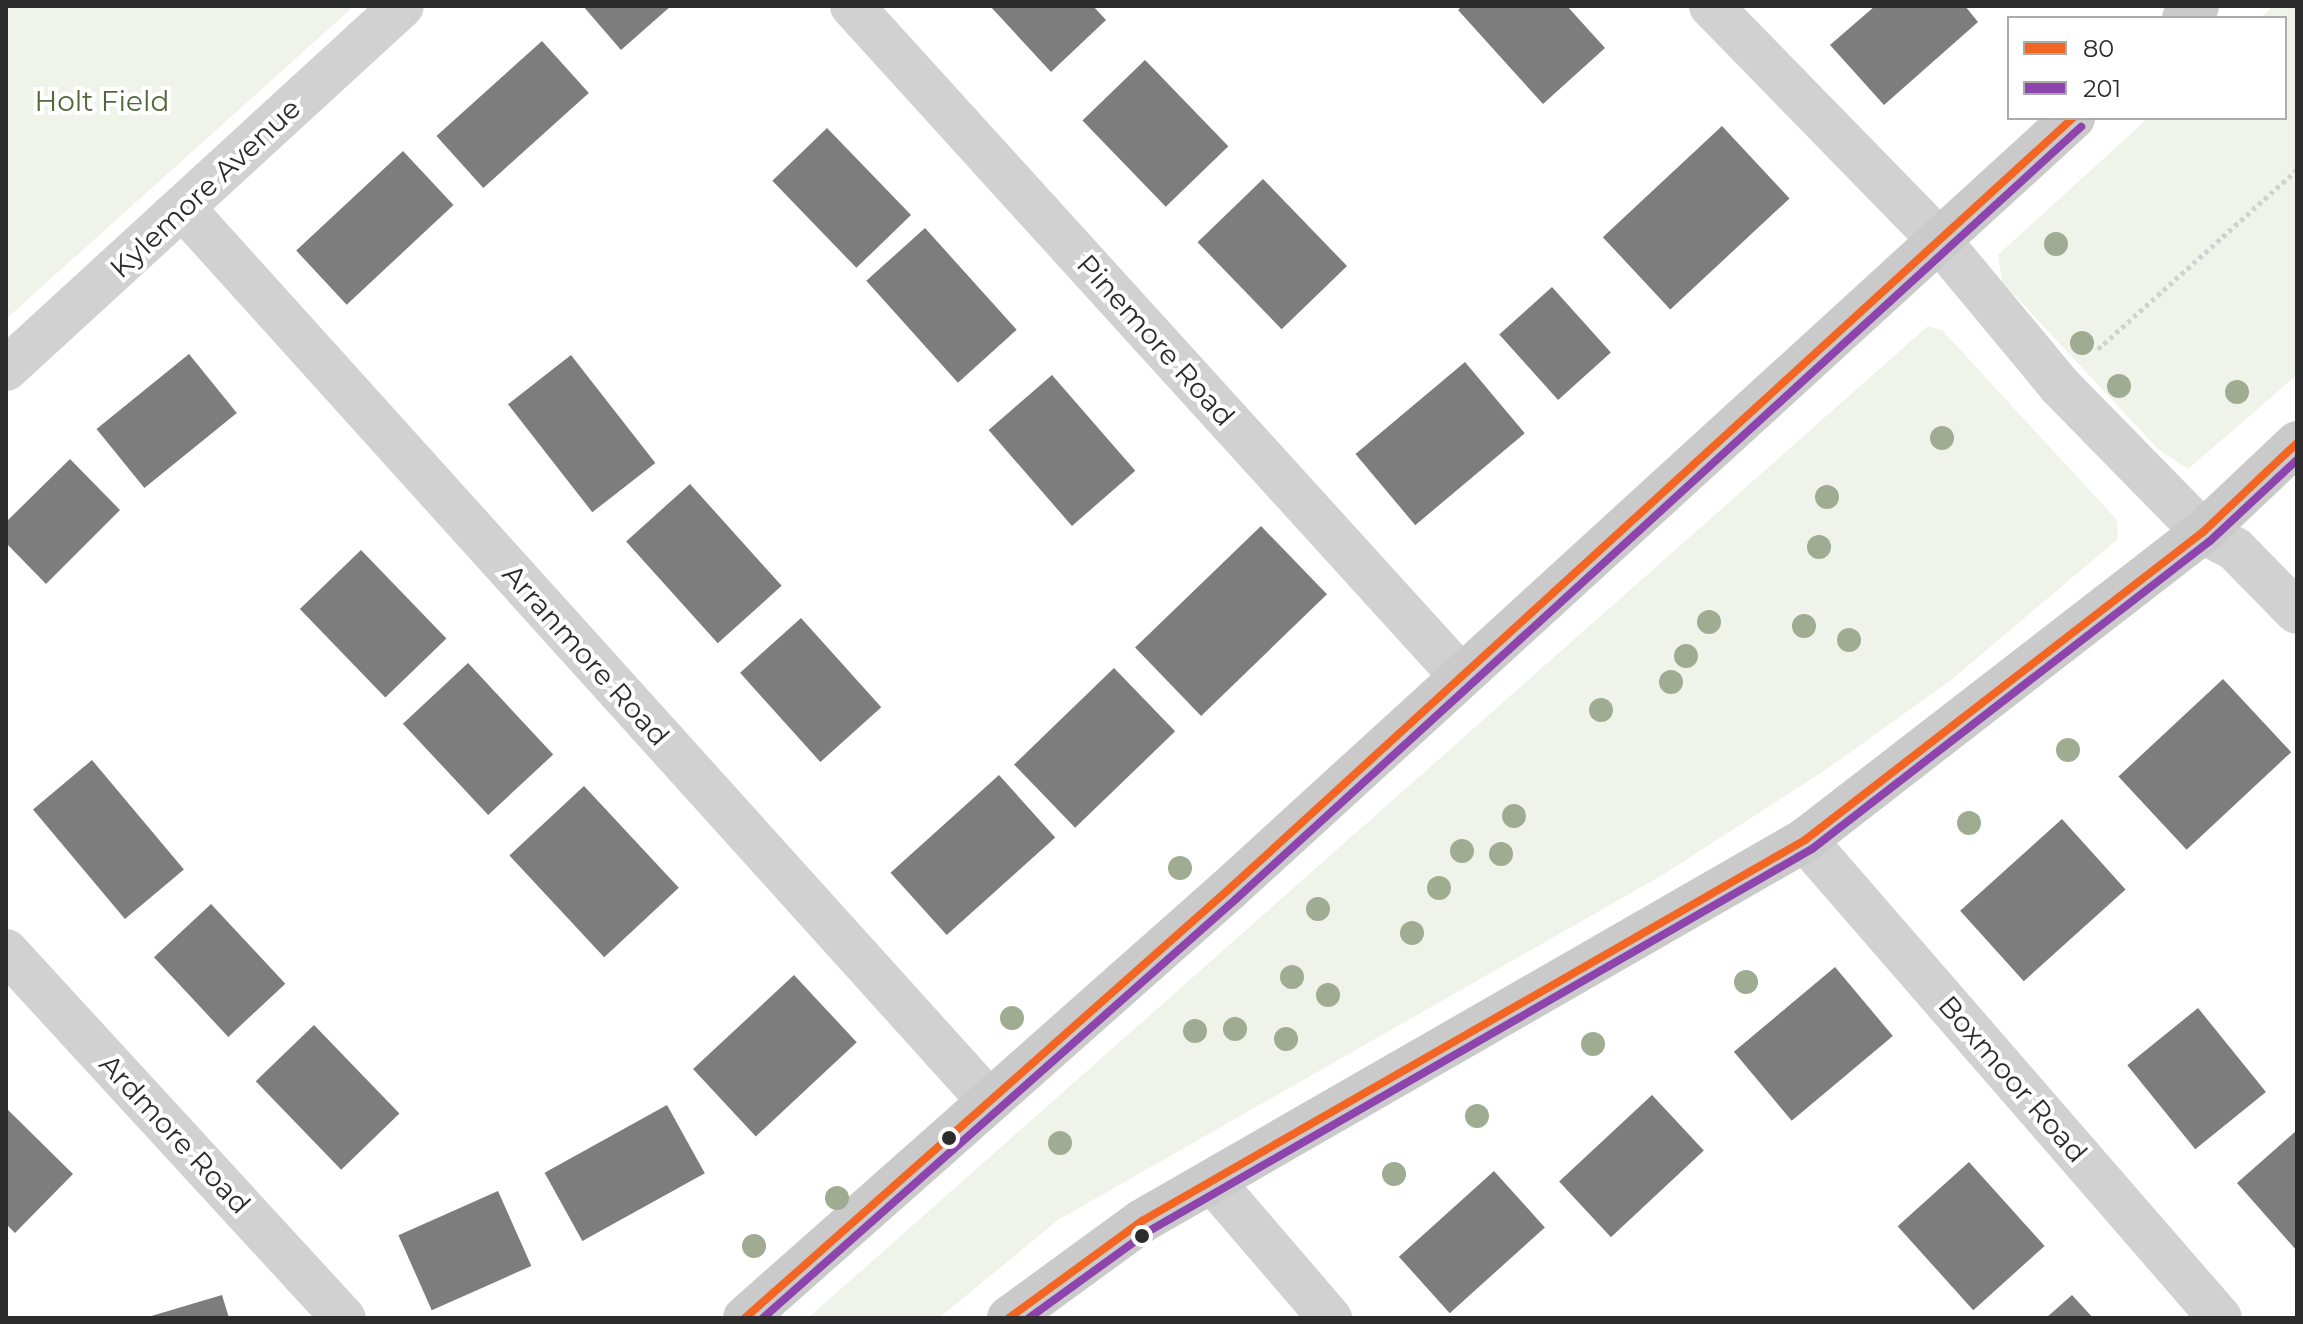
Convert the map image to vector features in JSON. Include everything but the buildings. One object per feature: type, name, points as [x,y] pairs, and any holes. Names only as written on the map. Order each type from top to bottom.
[{"type":"street","name":"Kylemore Avenue","points":[[6,369],[402,6]]},
{"type":"street","name":"Pinemore Road","points":[[852,6],[1459,674]]},
{"type":"street","points":[[1711,6],[1938,239],[2059,385],[2203,532],[2235,549],[2297,612]]},
{"type":"street","points":[[745,1318],[989,1101],[2071,120]]},
{"type":"street","name":"Arranmore Road","points":[[183,208],[989,1101]]},
{"type":"street","points":[[1009,1318],[1142,1221],[1805,840],[2203,532],[2297,443]]},
{"type":"street","name":"Boxmoor Road","points":[[1805,840],[2220,1318]]},
{"type":"street","name":"Ardmore Road","points":[[6,951],[344,1318]]},
{"type":"street","points":[[1212,1181],[1330,1318]]},
{"type":"path","points":[[2059,385],[2297,170]]},
{"type":"green space","name":"Holt Field","points":[[6,6],[354,6],[6,319]]},
{"type":"green space","points":[[2273,6],[2297,6],[2297,375],[2188,469],[2158,449],[2002,282],[1998,255],[2146,120],[2287,120],[2287,16],[2262,16]]},
{"type":"green space","points":[[1928,326],[1942,330],[2117,520],[2118,539],[1951,680],[1827,769],[1664,874],[1058,1220],[939,1318],[808,1318]]},
{"type":"transit line","name":"80","points":[[745,1318],[1228,890],[2071,120]]},
{"type":"transit line","name":"201","points":[[763,1318],[1236,899],[2081,127]]},
{"type":"transit line","name":"80","points":[[1009,1318],[1142,1221],[1805,840],[2203,532],[2297,443]]},
{"type":"transit line","name":"201","points":[[1029,1318],[1149,1231],[1812,849],[2210,541],[2297,460]]}]
